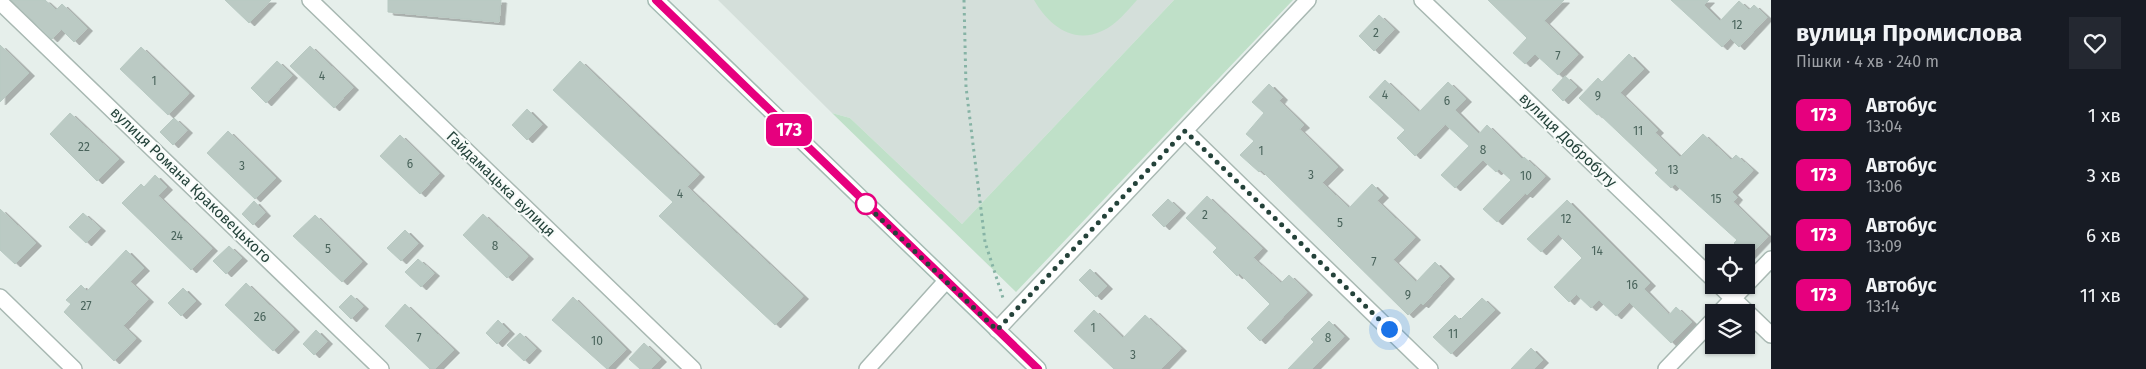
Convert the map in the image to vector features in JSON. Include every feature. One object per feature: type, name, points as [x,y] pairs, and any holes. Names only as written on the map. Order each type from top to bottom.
[{"type":"street","name":"Гайдамацька вулиця","points":[[310,0],[693,369]]},
{"type":"street","points":[[656,0],[1038,369]]},
{"type":"street","points":[[997,330],[1308,0]]},
{"type":"street","name":"вулиця Добробуту","points":[[1422,0],[1705,271]]},
{"type":"street","name":"вулиця Романа Краковецького","points":[[0,2],[381,369]]},
{"type":"street","points":[[1185,131],[1430,369]]},
{"type":"street","points":[[1755,276],[1771,259]]},
{"type":"street","points":[[867,369],[946,281]]},
{"type":"street","points":[[1728,294],[1771,335]]},
{"type":"street","points":[[1728,304],[1738,294]]},
{"type":"street","points":[[0,297],[74,369]]},
{"type":"street","points":[[1666,369],[1705,328]]},
{"type":"path","points":[[964,0],[966,87],[985,242],[1003,294],[997,330]]},
{"type":"shaded area","points":[[718,0],[1174,0],[962,224],[850,118],[832,113]]},
{"type":"green space","points":[[1034,0],[1137,0],[1112,25],[1091,35],[1081,35],[1071,34],[1062,30],[1046,17]]},
{"type":"green space","points":[[1174,0],[1293,0],[1016,292],[832,113],[850,118],[962,224]]},
{"type":"building","points":[[11,0],[45,0],[56,10],[62,4],[87,28],[74,42],[61,29],[52,39]]},
{"type":"building","points":[[225,0],[271,0],[249,23]]},
{"type":"building","points":[[388,0],[501,0],[499,22],[388,12]]},
{"type":"building","points":[[1488,0],[1564,0],[1544,21],[1578,54],[1558,75],[1535,54],[1525,64],[1513,53],[1527,38]]},
{"type":"building","points":[[1671,0],[1709,0],[1704,5],[1720,21],[1739,1],[1749,10],[1754,5],[1767,17],[1739,47],[1730,38],[1722,47]]},
{"type":"building","points":[[1379,15],[1394,29],[1374,51],[1359,36]]},
{"type":"building","points":[[0,45],[29,73],[0,102]]},
{"type":"building","points":[[310,46],[353,87],[334,108],[290,66]]},
{"type":"building","points":[[141,47],[189,93],[168,115],[120,69]]},
{"type":"building","points":[[1629,54],[1644,69],[1620,93],[1658,130],[1655,133],[1680,157],[1703,134],[1731,160],[1736,155],[1753,170],[1732,192],[1737,197],[1733,202],[1768,236],[1755,250],[1755,244],[1735,244],[1737,240],[1675,184],[1671,188],[1655,173],[1658,170],[1599,114],[1597,115],[1579,98],[1598,78],[1602,82]]},
{"type":"building","points":[[277,61],[292,75],[266,103],[251,88]]},
{"type":"building","points":[[580,61],[699,174],[687,187],[803,296],[775,325],[659,216],[673,202],[553,90]]},
{"type":"building","points":[[1565,76],[1577,87],[1563,101],[1552,90]]},
{"type":"building","points":[[1385,80],[1419,112],[1448,82],[1466,99],[1455,110],[1479,134],[1487,125],[1522,159],[1524,157],[1545,176],[1527,195],[1525,193],[1497,222],[1483,209],[1511,180],[1499,169],[1496,172],[1483,160],[1455,188],[1441,175],[1469,146],[1445,124],[1415,156],[1397,138],[1405,130],[1369,97]]},
{"type":"building","points":[[1269,84],[1282,97],[1279,101],[1304,125],[1299,129],[1338,167],[1322,183],[1349,208],[1372,184],[1383,195],[1377,201],[1415,237],[1393,260],[1416,282],[1435,262],[1449,276],[1423,305],[1421,303],[1408,315],[1261,170],[1259,172],[1240,155],[1254,141],[1246,134],[1264,113],[1252,102]]},
{"type":"building","points":[[527,109],[542,124],[527,140],[512,125]]},
{"type":"building","points":[[70,113],[119,159],[97,181],[50,134]]},
{"type":"building","points":[[174,118],[187,130],[173,145],[160,132]]},
{"type":"building","points":[[228,131],[276,178],[255,199],[207,153]]},
{"type":"building","points":[[400,135],[439,173],[420,194],[380,156]]},
{"type":"building","points":[[155,175],[167,187],[158,196],[212,248],[191,270],[122,203],[141,184],[144,187]]},
{"type":"building","points":[[1207,196],[1262,248],[1253,258],[1281,283],[1289,275],[1307,292],[1260,341],[1247,328],[1270,304],[1239,273],[1237,276],[1213,252],[1217,248],[1186,218]]},
{"type":"building","points":[[1168,199],[1180,210],[1164,227],[1152,215]]},
{"type":"building","points":[[1567,200],[1650,283],[1644,289],[1669,315],[1676,307],[1692,322],[1671,343],[1629,302],[1616,316],[1599,300],[1591,308],[1576,294],[1569,302],[1554,287],[1582,258],[1558,234],[1541,252],[1527,239]]},
{"type":"building","points":[[254,201],[265,213],[253,225],[242,214]]},
{"type":"building","points":[[0,209],[36,243],[15,264],[0,250]]},
{"type":"building","points":[[83,213],[100,228],[86,243],[69,227]]},
{"type":"building","points":[[483,214],[528,256],[507,278],[463,235]]},
{"type":"building","points":[[315,215],[362,261],[342,282],[293,236]]},
{"type":"building","points":[[405,230],[418,243],[401,261],[387,248]]},
{"type":"building","points":[[229,246],[242,258],[226,274],[213,261]]},
{"type":"building","points":[[126,250],[144,268],[130,282],[148,299],[123,326],[136,338],[114,361],[64,312],[71,304],[66,300],[81,285],[87,291]]},
{"type":"building","points":[[418,259],[434,273],[421,287],[405,272]]},
{"type":"building","points":[[1090,269],[1107,286],[1096,297],[1079,280]]},
{"type":"building","points":[[246,283],[294,329],[273,351],[225,305]]},
{"type":"building","points":[[183,288],[196,301],[181,316],[168,303]]},
{"type":"building","points":[[351,295],[363,306],[351,319],[339,307]]},
{"type":"building","points":[[573,297],[626,349],[607,369],[552,320]]},
{"type":"building","points":[[1482,298],[1495,310],[1451,354],[1433,337],[1455,315],[1460,320]]},
{"type":"building","points":[[405,304],[454,350],[435,369],[430,369],[385,326]]},
{"type":"building","points":[[1094,310],[1123,338],[1145,315],[1181,348],[1161,369],[1114,369],[1074,331]]},
{"type":"building","points":[[498,320],[509,331],[497,344],[486,333]]},
{"type":"building","points":[[1329,321],[1344,336],[1312,369],[1288,369],[1314,342],[1311,339]]},
{"type":"building","points":[[316,330],[327,341],[314,355],[303,344]]},
{"type":"building","points":[[520,333],[536,348],[524,361],[507,345]]},
{"type":"building","points":[[644,343],[661,359],[651,369],[640,369],[629,359]]},
{"type":"building","points":[[1531,348],[1543,360],[1534,369],[1511,369]]},
{"type":"bus line","name":"173","points":[[656,0],[1038,369]]},
{"type":"route","points":[[866,204],[861,200],[997,330],[1185,131],[1389,329]]}]
